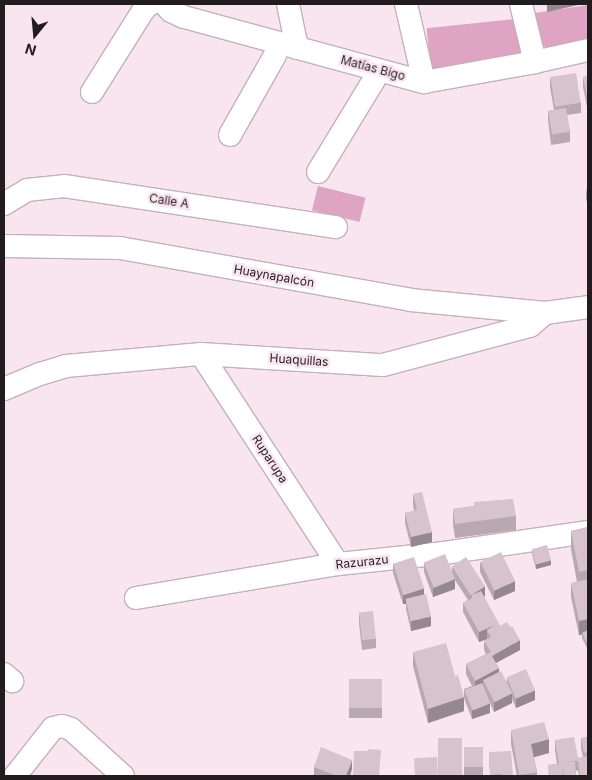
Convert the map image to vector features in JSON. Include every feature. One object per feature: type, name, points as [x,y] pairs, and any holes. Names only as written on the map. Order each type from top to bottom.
[{"type":"street","points":[[92,92],[144,9],[150,4]]},
{"type":"street","name":"Matías Bigo","points":[[164,4],[171,11],[184,18],[424,82],[535,62],[588,50]]},
{"type":"street","points":[[230,135],[275,55],[288,46],[288,4]]},
{"type":"street","points":[[406,4],[424,82]]},
{"type":"street","points":[[521,4],[535,62]]},
{"type":"street","points":[[318,172],[380,70]]},
{"type":"street","name":"Calle A","points":[[4,204],[27,190],[64,186],[336,227]]},
{"type":"street","name":"Huaynapalcón","points":[[4,246],[120,248],[411,300],[545,313]]},
{"type":"street","name":"Huaquillas","points":[[4,389],[40,374],[66,366],[201,354],[383,365],[530,326],[545,313],[588,307]]},
{"type":"street","name":"Ruparupa","points":[[201,354],[338,564]]},
{"type":"street","name":"Razurazu","points":[[136,598],[338,564],[444,554],[588,532]]},
{"type":"street","points":[[15,776],[53,728],[62,726],[71,729],[123,776]]},
{"type":"shaded area","points":[[588,5],[588,42],[551,51],[541,44],[535,13]]},
{"type":"shaded area","points":[[525,18],[530,63],[431,73],[427,28]]},
{"type":"shaded area","points":[[318,186],[366,198],[359,222],[312,210]]},
{"type":"building","points":[[576,73],[581,103],[555,107],[550,77]]},
{"type":"building","points":[[588,76],[588,102],[583,77]]},
{"type":"building","points":[[566,108],[570,132],[552,135],[548,111]]},
{"type":"building","points":[[422,492],[432,532],[411,537],[405,513],[417,510],[413,494]]},
{"type":"building","points":[[513,499],[516,516],[455,524],[453,509],[474,506],[474,502]]},
{"type":"building","points":[[588,527],[588,570],[579,572],[571,531]]},
{"type":"building","points":[[547,545],[551,560],[536,565],[532,549]]},
{"type":"building","points":[[501,552],[515,581],[494,591],[480,562]]},
{"type":"building","points":[[445,554],[455,579],[434,588],[424,563]]},
{"type":"building","points":[[414,557],[424,588],[403,595],[393,564]]},
{"type":"building","points":[[466,557],[485,586],[471,596],[452,566]]},
{"type":"building","points":[[588,579],[588,619],[579,621],[571,583]]},
{"type":"building","points":[[481,591],[500,626],[507,622],[510,627],[512,626],[520,640],[492,656],[499,668],[475,681],[466,664],[491,652],[484,641],[491,637],[487,630],[495,625],[479,632],[463,603],[471,599],[472,595]]},
{"type":"building","points":[[426,594],[431,616],[411,621],[406,599]]},
{"type":"building","points":[[373,611],[376,639],[362,640],[359,612]]},
{"type":"building","points":[[588,630],[588,645],[582,633]]},
{"type":"building","points":[[446,643],[455,676],[458,675],[464,697],[428,709],[413,652]]},
{"type":"building","points":[[526,669],[535,690],[516,698],[507,677]]},
{"type":"building","points":[[501,671],[512,693],[495,702],[483,680]]},
{"type":"building","points":[[349,679],[382,679],[382,708],[349,708]]},
{"type":"building","points":[[482,683],[490,703],[473,711],[464,690]]},
{"type":"building","points":[[544,722],[549,739],[531,744],[537,772],[519,775],[511,730]]},
{"type":"building","points":[[574,737],[578,758],[588,756],[588,776],[580,776],[578,761],[567,762],[575,762],[576,776],[564,776],[562,765],[563,776],[550,776],[548,765],[559,764],[555,740]]},
{"type":"building","points":[[588,737],[588,752],[584,753],[581,738]]},
{"type":"building","points":[[438,738],[462,738],[462,776],[438,776]]},
{"type":"building","points":[[321,747],[352,760],[346,776],[337,776],[314,767]]},
{"type":"building","points":[[464,747],[483,747],[483,767],[464,767]]},
{"type":"building","points":[[368,749],[381,750],[379,776],[353,776],[354,751],[368,751]]},
{"type":"building","points":[[511,751],[513,776],[490,775],[489,752]]},
{"type":"building","points":[[437,757],[438,776],[415,776],[414,758]]}]
